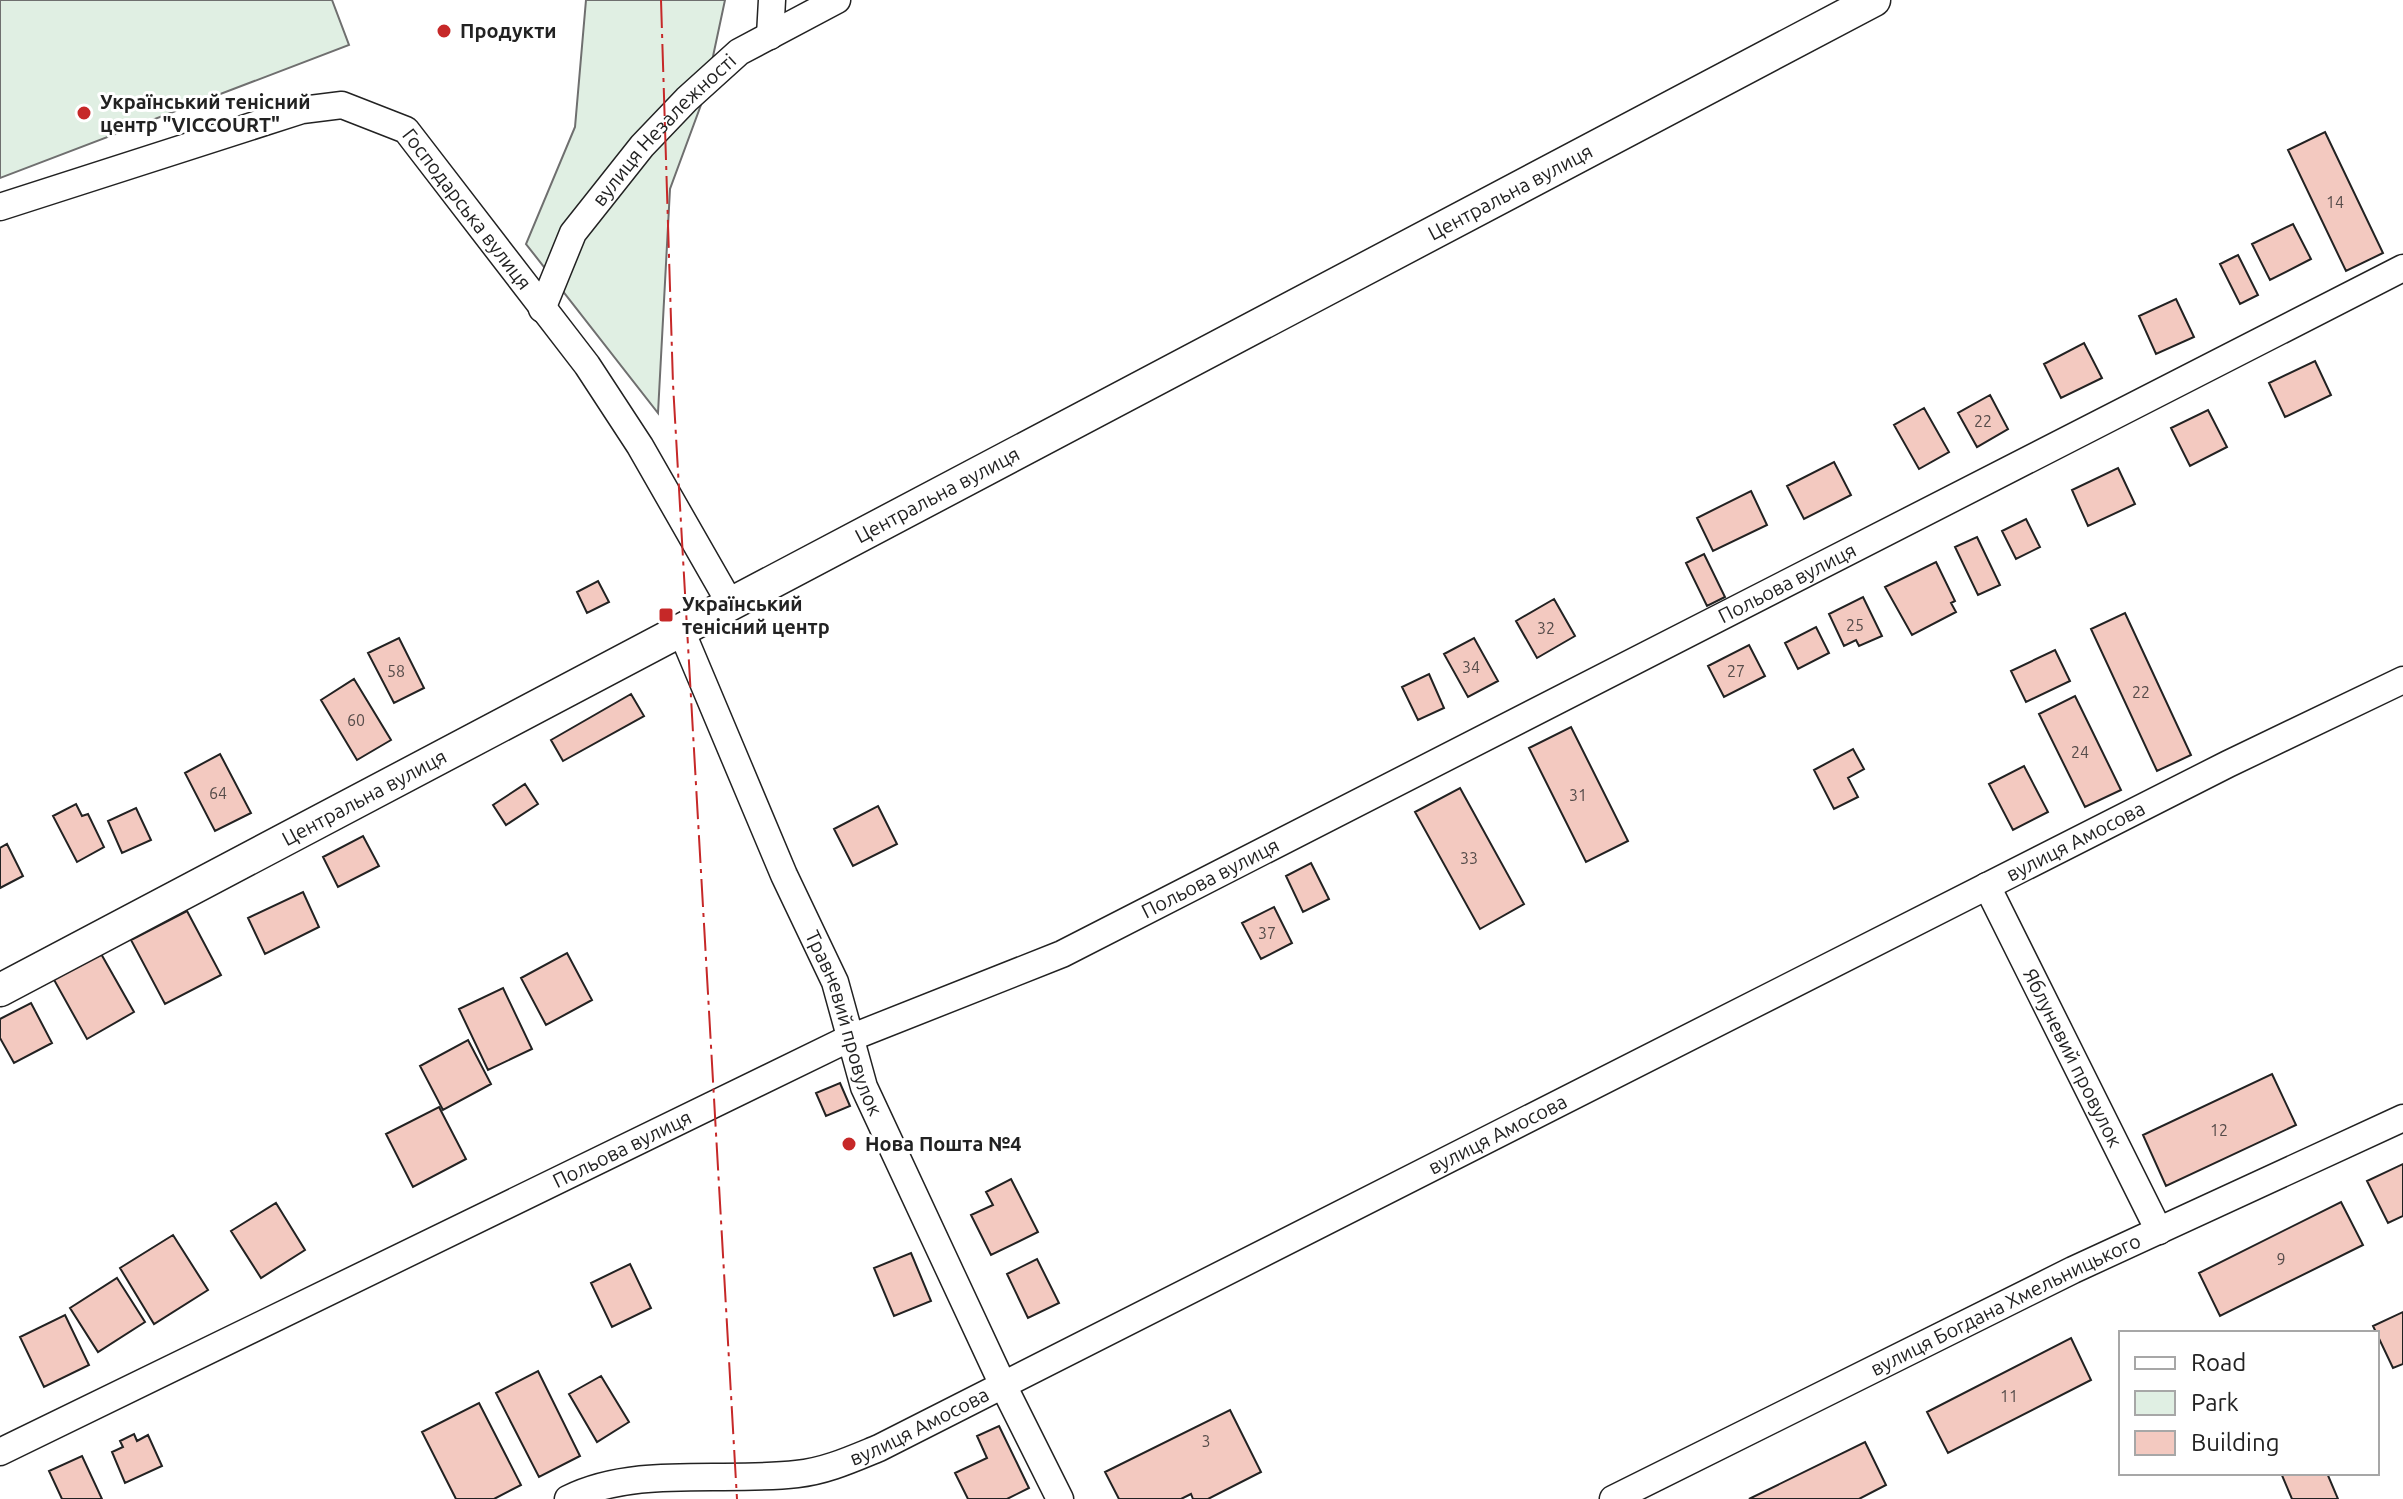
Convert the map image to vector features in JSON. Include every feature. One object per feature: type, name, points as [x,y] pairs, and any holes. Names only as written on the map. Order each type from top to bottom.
[{"type":"main road","name":"Центральна вулиця","points":[[0,990],[1874,0]]},
{"type":"street","points":[[770,36],[772,0]]},
{"type":"street","name":"вулиця Незалежності","points":[[542,309],[573,233],[642,146],[687,99],[739,52],[837,0]]},
{"type":"street","name":"Господарська вулиця","points":[[0,207],[302,110],[342,105],[406,130],[587,365],[640,446],[731,605]]},
{"type":"street","name":"Польова вулиця","points":[[0,1452],[850,1038],[1062,954],[2403,268]]},
{"type":"street","name":"Травневий провулок","points":[[681,630],[784,875],[835,982],[864,1087],[1002,1383],[1060,1499]]},
{"type":"street","name":"вулиця Амосова","points":[[568,1499],[602,1486],[640,1481],[764,1477],[836,1466],[879,1448],[1987,886],[2403,680]]},
{"type":"street","name":"Яблуневий провулок","points":[[1987,886],[2159,1231]]},
{"type":"street","name":"вулиця Богдана Хмельницького","points":[[1613,1499],[2159,1231],[2403,1118]]},
{"type":"green space","name":"Український тенісний центр \"VICCOURT\"","points":[[0,0],[332,0],[349,45],[0,178]]},
{"type":"green space","points":[[586,0],[725,0],[705,94],[670,189],[658,413],[526,244],[575,127]]},
{"type":"building","points":[[2325,132],[2383,253],[2346,271],[2288,150]]},
{"type":"building","points":[[2293,224],[2311,259],[2270,280],[2252,244]]},
{"type":"building","points":[[2238,255],[2258,295],[2240,304],[2220,264]]},
{"type":"building","points":[[2176,299],[2194,337],[2156,354],[2139,316]]},
{"type":"building","points":[[2084,343],[2102,378],[2061,398],[2044,364]]},
{"type":"building","points":[[2315,361],[2331,395],[2285,417],[2269,383]]},
{"type":"building","points":[[1990,395],[2008,429],[1977,447],[1958,413]]},
{"type":"building","points":[[1924,408],[1949,452],[1919,469],[1894,425]]},
{"type":"building","points":[[2208,410],[2227,447],[2190,466],[2171,428]]},
{"type":"building","points":[[1834,462],[1851,495],[1804,519],[1787,486]]},
{"type":"building","points":[[2118,468],[2135,504],[2088,526],[2072,490]]},
{"type":"building","points":[[1751,491],[1767,525],[1713,551],[1697,518]]},
{"type":"building","points":[[2026,519],[2040,547],[2016,559],[2002,531]]},
{"type":"building","points":[[1977,537],[2000,585],[1978,595],[1955,547]]},
{"type":"building","points":[[1704,554],[1725,597],[1707,606],[1686,563]]},
{"type":"building","points":[[1936,562],[1955,601],[1951,603],[1956,612],[1912,635],[1885,587]]},
{"type":"building","points":[[598,581],[609,602],[587,613],[577,592]]},
{"type":"building","points":[[1863,597],[1882,636],[1859,646],[1856,640],[1844,646],[1829,614]]},
{"type":"building","points":[[1554,599],[1575,636],[1537,658],[1516,621]]},
{"type":"building","points":[[2125,613],[2191,755],[2157,771],[2091,629]]},
{"type":"building","points":[[1816,627],[1829,653],[1798,669],[1785,643]]},
{"type":"building","points":[[399,638],[424,688],[394,703],[368,653]]},
{"type":"building","points":[[1474,638],[1498,681],[1468,697],[1444,654]]},
{"type":"building","points":[[1749,645],[1765,676],[1724,697],[1708,666]]},
{"type":"building","points":[[2055,650],[2070,681],[2026,702],[2011,671]]},
{"type":"building","points":[[1429,674],[1444,708],[1418,720],[1402,687]]},
{"type":"building","points":[[354,679],[391,740],[357,760],[321,700]]},
{"type":"building","points":[[631,694],[644,716],[563,761],[551,740]]},
{"type":"building","points":[[2075,696],[2121,790],[2085,807],[2039,714]]},
{"type":"building","points":[[1571,727],[1628,841],[1586,862],[1529,748]]},
{"type":"building","points":[[1853,749],[1864,769],[1848,778],[1858,797],[1834,809],[1814,770]]},
{"type":"building","points":[[220,754],[251,813],[215,831],[185,773]]},
{"type":"building","points":[[2024,766],[2048,812],[2013,830],[1989,784]]},
{"type":"building","points":[[525,784],[538,804],[506,825],[493,805]]},
{"type":"building","points":[[1460,788],[1524,904],[1480,929],[1415,812]]},
{"type":"building","points":[[76,804],[82,816],[88,814],[104,847],[77,862],[53,816]]},
{"type":"building","points":[[878,806],[897,844],[853,866],[834,829]]},
{"type":"building","points":[[136,808],[151,840],[122,853],[108,821]]},
{"type":"building","points":[[363,836],[379,866],[338,887],[323,857]]},
{"type":"building","points":[[7,844],[23,876],[0,888],[0,848]]},
{"type":"building","points":[[1311,863],[1329,899],[1303,912],[1286,876]]},
{"type":"building","points":[[303,892],[319,927],[265,954],[248,918]]},
{"type":"building","points":[[1274,907],[1292,943],[1261,959],[1242,923]]},
{"type":"building","points":[[187,911],[221,975],[165,1004],[131,940]]},
{"type":"building","points":[[100,952],[134,1012],[87,1039],[53,978]]},
{"type":"building","points":[[567,953],[592,1000],[546,1025],[521,978]]},
{"type":"building","points":[[503,988],[532,1049],[488,1070],[459,1009]]},
{"type":"building","points":[[31,1003],[52,1043],[14,1063],[0,1038],[0,1019]]},
{"type":"building","points":[[468,1040],[491,1084],[443,1110],[420,1066]]},
{"type":"building","points":[[2272,1074],[2296,1125],[2166,1186],[2143,1135]]},
{"type":"building","points":[[840,1083],[850,1106],[826,1116],[816,1093]]},
{"type":"building","points":[[439,1107],[466,1159],[413,1187],[386,1134]]},
{"type":"building","points":[[2403,1164],[2403,1216],[2388,1223],[2367,1181]]},
{"type":"building","points":[[1011,1179],[1038,1232],[991,1255],[971,1215],[993,1205],[986,1192]]},
{"type":"building","points":[[2341,1202],[2363,1245],[2220,1316],[2199,1273]]},
{"type":"building","points":[[276,1203],[305,1250],[261,1278],[231,1231]]},
{"type":"building","points":[[173,1235],[208,1290],[154,1324],[120,1268]]},
{"type":"building","points":[[911,1253],[931,1301],[894,1316],[874,1268]]},
{"type":"building","points":[[1037,1259],[1059,1303],[1028,1318],[1007,1274]]},
{"type":"building","points":[[630,1264],[651,1308],[612,1327],[591,1283]]},
{"type":"building","points":[[117,1278],[145,1322],[98,1352],[70,1308]]},
{"type":"building","points":[[2403,1312],[2403,1364],[2393,1368],[2379,1339],[2379,1331],[2373,1326]]},
{"type":"building","points":[[65,1315],[89,1365],[44,1387],[20,1337]]},
{"type":"building","points":[[2071,1338],[2091,1380],[1948,1453],[1927,1412]]},
{"type":"building","points":[[538,1371],[580,1456],[539,1477],[496,1393]]},
{"type":"building","points":[[601,1376],[629,1422],[597,1442],[569,1394]]},
{"type":"building","points":[[479,1403],[521,1485],[494,1499],[456,1499],[422,1432]]},
{"type":"building","points":[[1230,1410],[1261,1472],[1208,1499],[1193,1499],[1191,1494],[1181,1499],[1119,1499],[1105,1472]]},
{"type":"building","points":[[999,1426],[1029,1488],[1007,1499],[968,1499],[955,1473],[987,1458],[977,1436]]},
{"type":"building","points":[[134,1434],[137,1441],[148,1435],[162,1466],[125,1483],[112,1452],[123,1447],[120,1441]]},
{"type":"building","points":[[1865,1442],[1886,1485],[1859,1499],[1749,1499]]},
{"type":"building","points":[[82,1456],[102,1499],[62,1499],[49,1471]]},
{"type":"building","points":[[2282,1475],[2328,1475],[2338,1499],[2292,1499]]},
{"type":"power","points":[[661,0],[673,384],[737,1499]]},
{"type":"place","name":"Продукти","points":[[444,31]]},
{"type":"place","name":"Український тенісний центр \"VICCOURT\"","points":[[84,113]]},
{"type":"place","name":"Український тенісний центр","points":[[666,615]]},
{"type":"place","name":"Нова Пошта №4","points":[[849,1144]]}]
